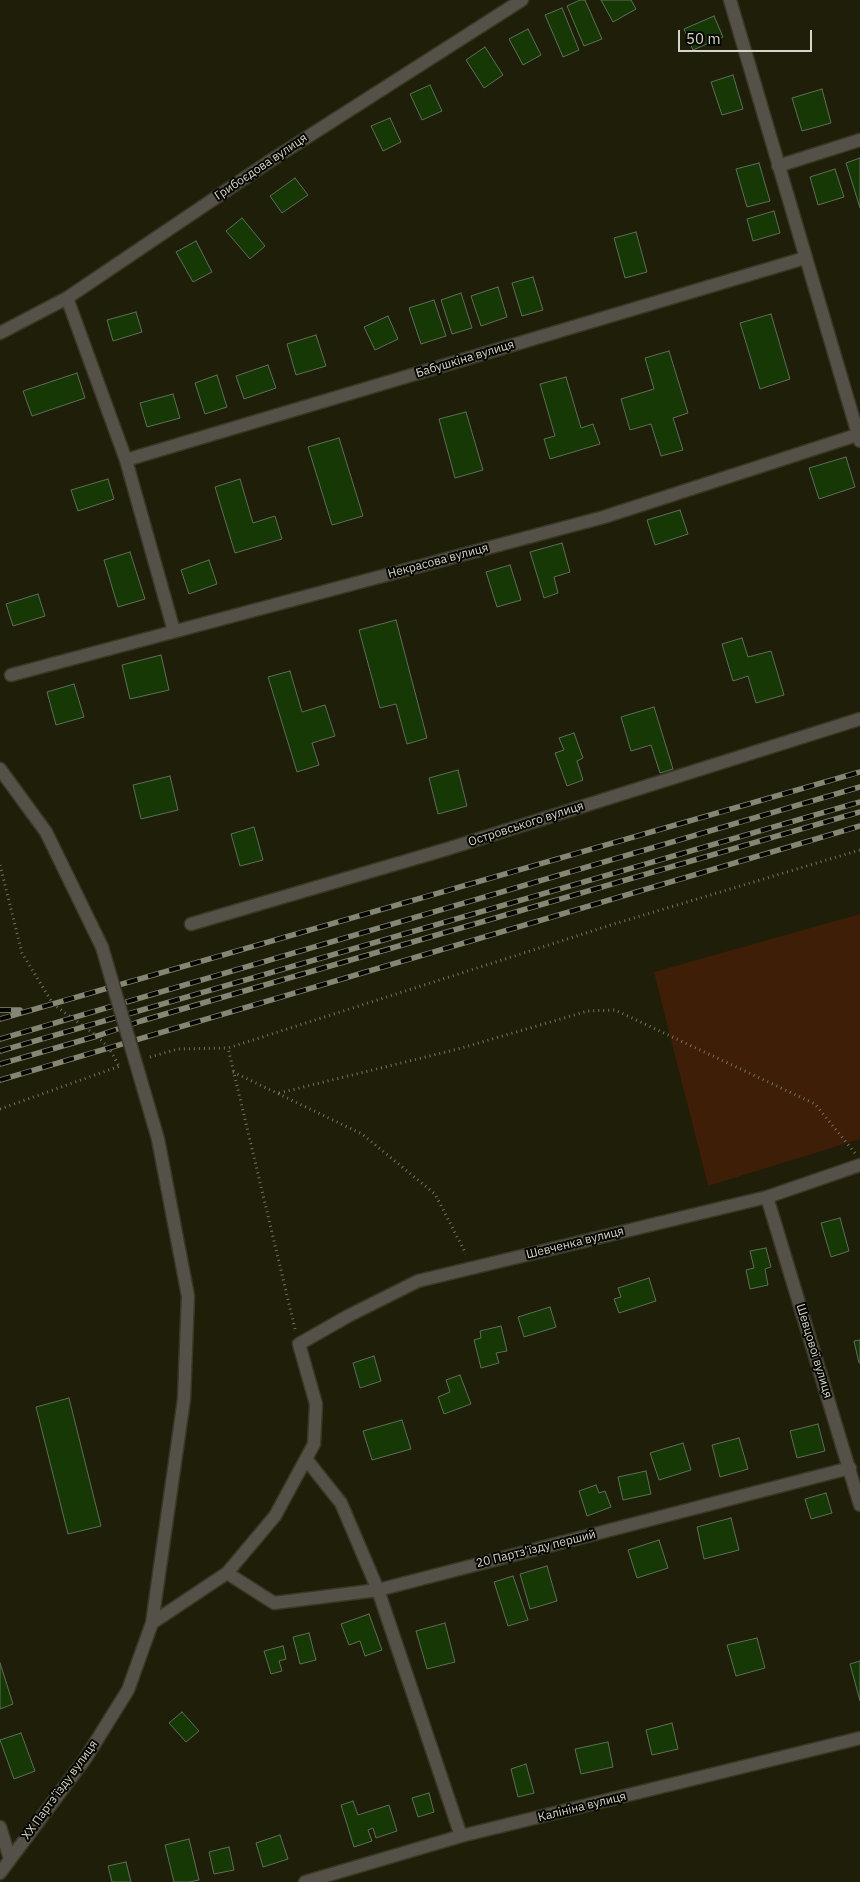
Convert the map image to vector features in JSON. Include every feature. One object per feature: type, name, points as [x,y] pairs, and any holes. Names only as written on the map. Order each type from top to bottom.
[{"type":"street","name":"Грибоєдова вулиця","points":[[0,333],[67,298],[273,159],[522,0]]},
{"type":"street","points":[[730,0],[804,258],[859,438]]},
{"type":"street","points":[[778,166],[860,140]]},
{"type":"street","name":"Бабушкіна вулиця","points":[[126,460],[804,258]]},
{"type":"street","points":[[67,298],[126,460],[174,631]]},
{"type":"street","name":"Некрасова вулиця","points":[[11,675],[604,517],[859,438]]},
{"type":"street","name":"Островського вулиця","points":[[191,924],[447,849],[860,719]]},
{"type":"street","name":"XX Партз’їзду вулиця","points":[[0,769],[46,832],[102,947],[158,1139],[188,1296],[184,1399],[152,1623],[128,1690],[85,1759],[0,1873]]},
{"type":"street","name":"Шевченка вулиця","points":[[299,1344],[348,1316],[418,1282],[767,1197],[860,1165]]},
{"type":"street","name":"Шевцової вулиця","points":[[767,1197],[860,1505]]},
{"type":"street","points":[[152,1623],[227,1574],[274,1516],[314,1444],[316,1404],[299,1344]]},
{"type":"street","points":[[306,1459],[341,1503],[378,1590],[461,1836]]},
{"type":"street","name":"20 Партз'їзду перший","points":[[227,1574],[274,1602],[378,1590],[850,1468]]},
{"type":"street","name":"Калініна вулиця","points":[[305,1882],[461,1836],[860,1738]]},
{"type":"street","points":[[0,1828],[10,1859]]},
{"type":"path","points":[[144,1059],[178,1049],[228,1048],[614,924],[860,850]]},
{"type":"path","points":[[0,865],[22,953],[53,1004],[97,1036],[109,1048],[119,1066]]},
{"type":"path","points":[[278,1094],[458,1049],[588,1010],[615,1010],[816,1104],[860,1160]]},
{"type":"path","points":[[228,1048],[299,1344]]},
{"type":"path","points":[[0,1109],[127,1064]]},
{"type":"path","points":[[233,1072],[362,1134],[435,1194],[473,1268]]},
{"type":"shaded area","points":[[860,914],[860,1139],[708,1186],[654,972]]},
{"type":"building","points":[[580,0],[585,0],[602,39],[584,46],[567,6]]},
{"type":"building","points":[[601,0],[631,0],[636,9],[613,22]]},
{"type":"building","points":[[562,8],[579,50],[563,57],[545,15]]},
{"type":"building","points":[[714,16],[723,37],[693,50],[684,29]]},
{"type":"building","points":[[528,29],[541,55],[523,65],[509,39]]},
{"type":"building","points":[[485,47],[503,75],[484,88],[466,60]]},
{"type":"building","points":[[733,75],[743,109],[722,115],[711,82]]},
{"type":"building","points":[[430,85],[442,111],[422,120],[410,94]]},
{"type":"building","points":[[822,89],[831,123],[802,131],[792,98]]},
{"type":"building","points":[[390,118],[401,142],[383,151],[371,126]]},
{"type":"building","points":[[860,158],[860,208],[846,163]]},
{"type":"building","points":[[759,163],[770,201],[747,207],[736,169]]},
{"type":"building","points":[[835,169],[844,197],[818,205],[810,177]]},
{"type":"building","points":[[295,178],[308,195],[282,213],[270,196]]},
{"type":"building","points":[[774,211],[780,233],[753,241],[747,219]]},
{"type":"building","points":[[242,218],[265,246],[250,259],[226,231]]},
{"type":"building","points":[[636,232],[647,272],[625,278],[614,238]]},
{"type":"building","points":[[196,241],[212,272],[193,282],[176,252]]},
{"type":"building","points":[[533,277],[543,310],[522,316],[512,283]]},
{"type":"building","points":[[498,287],[507,317],[481,326],[471,296]]},
{"type":"building","points":[[461,293],[472,328],[452,334],[441,300]]},
{"type":"building","points":[[434,300],[446,336],[421,344],[409,308]]},
{"type":"building","points":[[136,312],[142,332],[113,341],[107,320]]},
{"type":"building","points":[[771,314],[790,379],[760,389],[740,323]]},
{"type":"building","points":[[388,316],[398,339],[375,350],[364,327]]},
{"type":"building","points":[[316,335],[326,366],[296,375],[287,344]]},
{"type":"building","points":[[669,351],[688,413],[673,418],[683,450],[661,456],[651,424],[630,430],[621,399],[654,389],[645,358]]},
{"type":"building","points":[[268,365],[276,388],[244,399],[236,376]]},
{"type":"building","points":[[77,373],[85,398],[32,416],[23,391]]},
{"type":"building","points":[[217,375],[227,407],[205,414],[195,383]]},
{"type":"building","points":[[566,377],[581,428],[593,424],[600,444],[550,459],[544,439],[555,436],[540,384]]},
{"type":"building","points":[[173,394],[180,418],[147,427],[140,403]]},
{"type":"building","points":[[466,412],[483,470],[455,478],[439,419]]},
{"type":"building","points":[[339,438],[363,516],[332,525],[308,447]]},
{"type":"building","points":[[846,457],[855,487],[819,499],[809,468]]},
{"type":"building","points":[[108,479],[114,499],[78,511],[71,490]]},
{"type":"building","points":[[240,479],[253,523],[275,516],[282,539],[235,553],[215,487]]},
{"type":"building","points":[[680,510],[688,534],[655,545],[647,520]]},
{"type":"building","points":[[562,543],[570,572],[554,577],[558,593],[544,598],[530,552]]},
{"type":"building","points":[[130,552],[145,599],[118,607],[104,560]]},
{"type":"building","points":[[209,560],[217,584],[189,594],[181,570]]},
{"type":"building","points":[[510,565],[521,600],[497,607],[486,572]]},
{"type":"building","points":[[38,594],[45,616],[13,626],[6,604]]},
{"type":"building","points":[[396,620],[427,738],[407,744],[396,704],[380,708],[359,630]]},
{"type":"building","points":[[742,638],[748,657],[771,651],[784,695],[756,703],[748,676],[733,681],[722,644]]},
{"type":"building","points":[[161,655],[169,690],[130,699],[122,665]]},
{"type":"building","points":[[290,671],[302,712],[325,705],[335,736],[312,743],[319,765],[297,772],[268,677]]},
{"type":"building","points":[[74,684],[84,717],[56,725],[47,692]]},
{"type":"building","points":[[654,707],[673,769],[660,773],[651,745],[631,751],[621,717]]},
{"type":"building","points":[[574,733],[583,758],[577,761],[583,780],[567,786],[555,753],[564,750],[559,738]]},
{"type":"building","points":[[458,770],[467,806],[438,814],[429,778]]},
{"type":"building","points":[[170,776],[178,810],[141,819],[133,785]]},
{"type":"building","points":[[254,827],[263,860],[240,866],[231,834]]},
{"type":"building","points":[[840,1218],[849,1251],[831,1257],[821,1223]]},
{"type":"building","points":[[766,1248],[771,1267],[765,1269],[768,1285],[750,1289],[746,1270],[754,1268],[750,1251]]},
{"type":"building","points":[[649,1278],[656,1301],[619,1313],[614,1299],[621,1297],[618,1288]]},
{"type":"building","points":[[550,1307],[556,1327],[524,1337],[518,1317]]},
{"type":"building","points":[[501,1326],[507,1351],[496,1353],[499,1363],[481,1368],[474,1340],[481,1338],[480,1331]]},
{"type":"building","points":[[860,1340],[860,1363],[859,1363],[854,1341]]},
{"type":"building","points":[[374,1356],[381,1381],[360,1388],[353,1363]]},
{"type":"building","points":[[460,1375],[471,1404],[444,1414],[438,1397],[450,1392],[446,1380]]},
{"type":"building","points":[[69,1398],[101,1526],[68,1534],[36,1407]]},
{"type":"building","points":[[402,1420],[411,1449],[372,1460],[363,1431]]},
{"type":"building","points":[[818,1424],[825,1451],[797,1458],[790,1431]]},
{"type":"building","points":[[739,1438],[748,1469],[720,1477],[712,1445]]},
{"type":"building","points":[[683,1443],[691,1470],[659,1480],[650,1453]]},
{"type":"building","points":[[646,1471],[651,1494],[623,1500],[618,1477]]},
{"type":"building","points":[[596,1485],[599,1493],[605,1491],[611,1507],[587,1516],[579,1491]]},
{"type":"building","points":[[826,1493],[832,1513],[811,1519],[805,1499]]},
{"type":"building","points":[[731,1518],[739,1550],[704,1559],[697,1527]]},
{"type":"building","points":[[659,1540],[668,1568],[637,1578],[628,1550]]},
{"type":"building","points":[[547,1566],[557,1601],[530,1609],[520,1574]]},
{"type":"building","points":[[513,1576],[528,1620],[508,1626],[494,1582]]},
{"type":"building","points":[[369,1614],[382,1650],[365,1656],[360,1641],[349,1645],[341,1624]]},
{"type":"building","points":[[445,1623],[455,1662],[427,1669],[416,1631]]},
{"type":"building","points":[[309,1633],[316,1660],[300,1664],[293,1637]]},
{"type":"building","points":[[757,1638],[765,1668],[736,1676],[727,1645]]},
{"type":"building","points":[[283,1646],[286,1659],[279,1661],[282,1671],[271,1674],[264,1651]]},
{"type":"building","points":[[860,1661],[860,1701],[850,1664]]},
{"type":"building","points":[[0,1663],[13,1704],[0,1709]]},
{"type":"building","points":[[182,1712],[199,1731],[186,1742],[169,1723]]},
{"type":"building","points":[[672,1723],[678,1749],[652,1755],[646,1730]]},
{"type":"building","points":[[21,1733],[35,1771],[14,1779],[0,1740]]},
{"type":"building","points":[[608,1742],[613,1767],[581,1774],[575,1749]]},
{"type":"building","points":[[526,1764],[534,1793],[518,1797],[511,1769]]},
{"type":"building","points":[[429,1793],[434,1812],[418,1817],[412,1798]]},
{"type":"building","points":[[353,1801],[358,1815],[389,1805],[397,1831],[376,1838],[373,1828],[368,1830],[372,1841],[354,1847],[341,1805]]},
{"type":"building","points":[[280,1835],[288,1859],[263,1867],[256,1843]]},
{"type":"building","points":[[189,1839],[199,1880],[174,1882],[165,1845]]},
{"type":"building","points":[[229,1847],[234,1870],[214,1874],[209,1852]]},
{"type":"building","points":[[126,1862],[131,1882],[112,1882],[108,1866]]},
{"type":"railway","points":[[0,1019],[860,772]]},
{"type":"railway","points":[[0,1039],[860,787]]},
{"type":"railway","points":[[0,1051],[860,802]]},
{"type":"railway","points":[[0,1064],[97,1036],[141,1021],[860,812]]},
{"type":"railway","points":[[0,1080],[860,826]]},
{"type":"railway","points":[[0,1010],[20,1010]]}]
